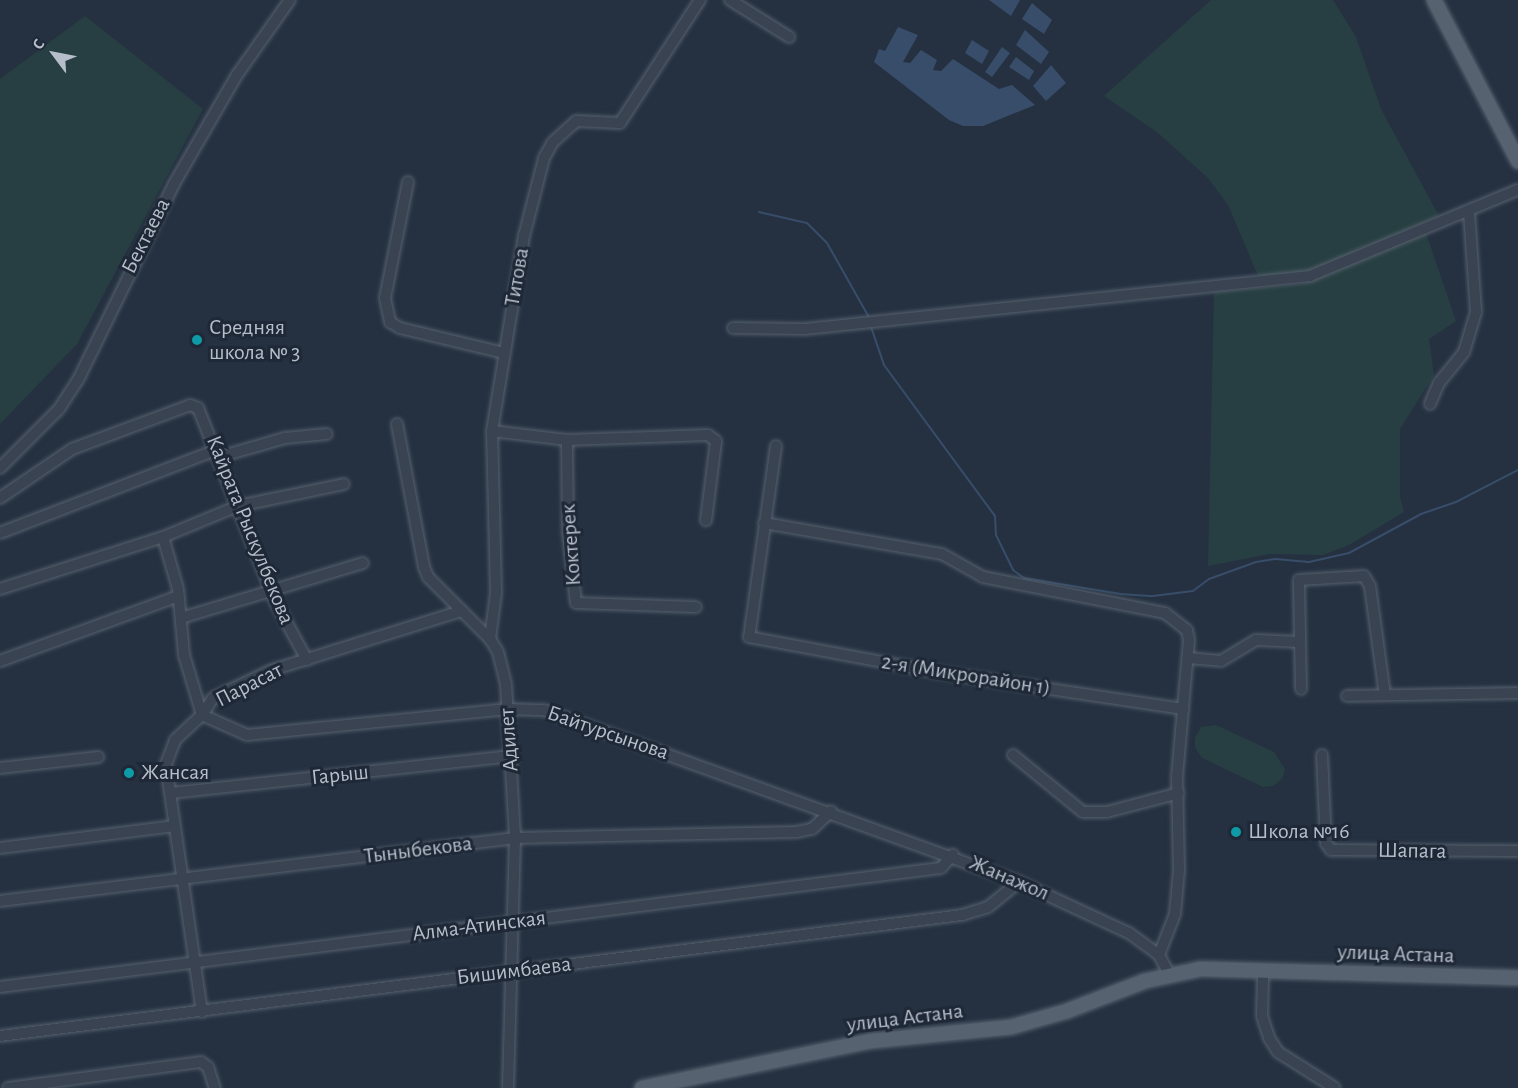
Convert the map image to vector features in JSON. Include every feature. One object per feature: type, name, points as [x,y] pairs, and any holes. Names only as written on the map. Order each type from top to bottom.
[{"type":"main road","points":[[1434,0],[1518,161]]},
{"type":"main road","name":"улица Астана","points":[[642,1088],[871,1041],[1011,1027],[1067,1011],[1169,974],[1200,969],[1479,978]]},
{"type":"main road","name":"улица Астана","points":[[1169,974],[1518,978]]},
{"type":"street","name":"Бектаева","points":[[0,468],[59,409],[78,380],[174,184],[237,75],[290,0]]},
{"type":"street","name":"Титова","points":[[490,639],[496,592],[492,431],[524,236],[550,146],[576,122],[620,123],[700,0]]},
{"type":"street","points":[[730,0],[789,37]]},
{"type":"street","points":[[408,182],[385,298],[390,322],[400,328],[504,353]]},
{"type":"street","points":[[733,328],[805,329],[1310,276],[1518,190]]},
{"type":"street","points":[[1430,404],[1439,383],[1464,352],[1476,312],[1469,211]]},
{"type":"street","name":"Кайрата Рыскулбекова","points":[[0,498],[72,449],[190,405],[202,413],[271,590],[307,660]]},
{"type":"street","name":"Адилет","points":[[396,424],[424,567],[428,577],[490,639],[503,668],[515,838],[514,922],[509,971],[508,1088]]},
{"type":"street","points":[[492,431],[567,440],[708,435],[716,441],[706,520]]},
{"type":"street","points":[[0,533],[218,453],[285,438],[327,434]]},
{"type":"street","name":"Коктерек","points":[[567,440],[568,532],[576,603],[696,607]]},
{"type":"street","points":[[776,446],[764,523],[942,554],[983,578],[1165,613],[1187,630],[1188,658],[1183,710],[1175,914],[1159,955]]},
{"type":"street","points":[[0,589],[163,537],[238,506],[344,484]]},
{"type":"street","name":"2-я (Микрорайон 1)","points":[[764,523],[749,637],[936,672],[1183,710]]},
{"type":"street","points":[[163,537],[179,596],[186,665],[202,715]]},
{"type":"street","points":[[181,618],[363,563]]},
{"type":"street","points":[[1301,689],[1299,580],[1364,576],[1370,586],[1385,695]]},
{"type":"street","points":[[0,661],[179,596]]},
{"type":"street","name":"Парасат","points":[[202,1012],[175,826],[168,752],[183,730],[202,715],[213,698],[272,670],[462,611]]},
{"type":"street","points":[[1188,658],[1221,660],[1256,640],[1300,642]]},
{"type":"street","points":[[1347,696],[1518,693]]},
{"type":"street","name":"Байтурсынова","points":[[202,715],[247,735],[506,709],[544,710],[831,811]]},
{"type":"street","points":[[1013,755],[1083,812],[1107,812],[1179,794]]},
{"type":"street","name":"Шапага","points":[[1322,755],[1326,843],[1331,850],[1518,851]]},
{"type":"street","name":"Гарыш","points":[[171,794],[510,756]]},
{"type":"street","points":[[0,768],[98,757]]},
{"type":"street","name":"Тыныбекова","points":[[0,901],[515,838],[796,832],[812,829],[831,811]]},
{"type":"street","name":"Жанажол","points":[[831,811],[952,854],[1100,917],[1159,955],[1169,974]]},
{"type":"street","points":[[0,848],[175,826]]},
{"type":"street","name":"Алма-Атинская","points":[[0,987],[195,960],[941,868],[952,854]]},
{"type":"street","name":"Бишимбаева","points":[[0,1036],[977,913],[1019,882]]},
{"type":"street","points":[[1263,976],[1262,1016],[1273,1045],[1278,1052],[1335,1088]]},
{"type":"street","points":[[8,1088],[201,1062],[208,1067],[215,1088]]},
{"type":"green space","points":[[1211,0],[1333,0],[1356,37],[1381,109],[1439,216],[1309,271],[1259,278],[1228,205],[1208,178],[1158,133],[1104,96]]},
{"type":"green space","points":[[85,16],[203,109],[77,344],[0,424],[0,79]]},
{"type":"green space","points":[[1426,233],[1456,321],[1429,339],[1434,375],[1400,429],[1400,497],[1404,512],[1349,545],[1323,555],[1269,554],[1208,566],[1214,292],[1301,284]]},
{"type":"green space","points":[[1216,725],[1274,752],[1285,769],[1282,779],[1273,786],[1263,787],[1202,758],[1195,747],[1195,738],[1201,727]]},
{"type":"water","points":[[989,0],[1020,0],[1011,16]]},
{"type":"water","points":[[1032,3],[1052,20],[1044,34],[1022,19]]},
{"type":"water","points":[[898,27],[918,35],[903,62],[910,63],[921,50],[937,60],[933,70],[941,71],[953,59],[999,89],[1012,85],[1035,105],[983,126],[963,126],[949,120],[874,62],[879,49],[885,51]]},
{"type":"water","points":[[1025,30],[1049,52],[1041,64],[1016,45]]},
{"type":"water","points":[[972,40],[989,51],[982,64],[965,53]]},
{"type":"water","points":[[1002,47],[1010,53],[992,77],[985,72]]},
{"type":"water","points":[[1016,57],[1034,71],[1029,80],[1009,67]]},
{"type":"water","points":[[1051,65],[1066,83],[1046,101],[1033,86]]},
{"type":"waterway","points":[[759,212],[807,223],[827,243],[870,319]]},
{"type":"waterway","points":[[870,324],[884,365],[995,516],[996,535],[1013,570],[1024,578],[1121,594],[1153,596],[1193,591],[1209,579],[1256,562],[1275,559],[1309,562],[1349,553],[1421,514],[1456,502],[1518,470]]},
{"type":"place","name":"Средняя школа № 3","points":[[197,340]]},
{"type":"place","name":"Жансая","points":[[129,773]]},
{"type":"place","name":"Школа №16","points":[[1236,832]]}]
